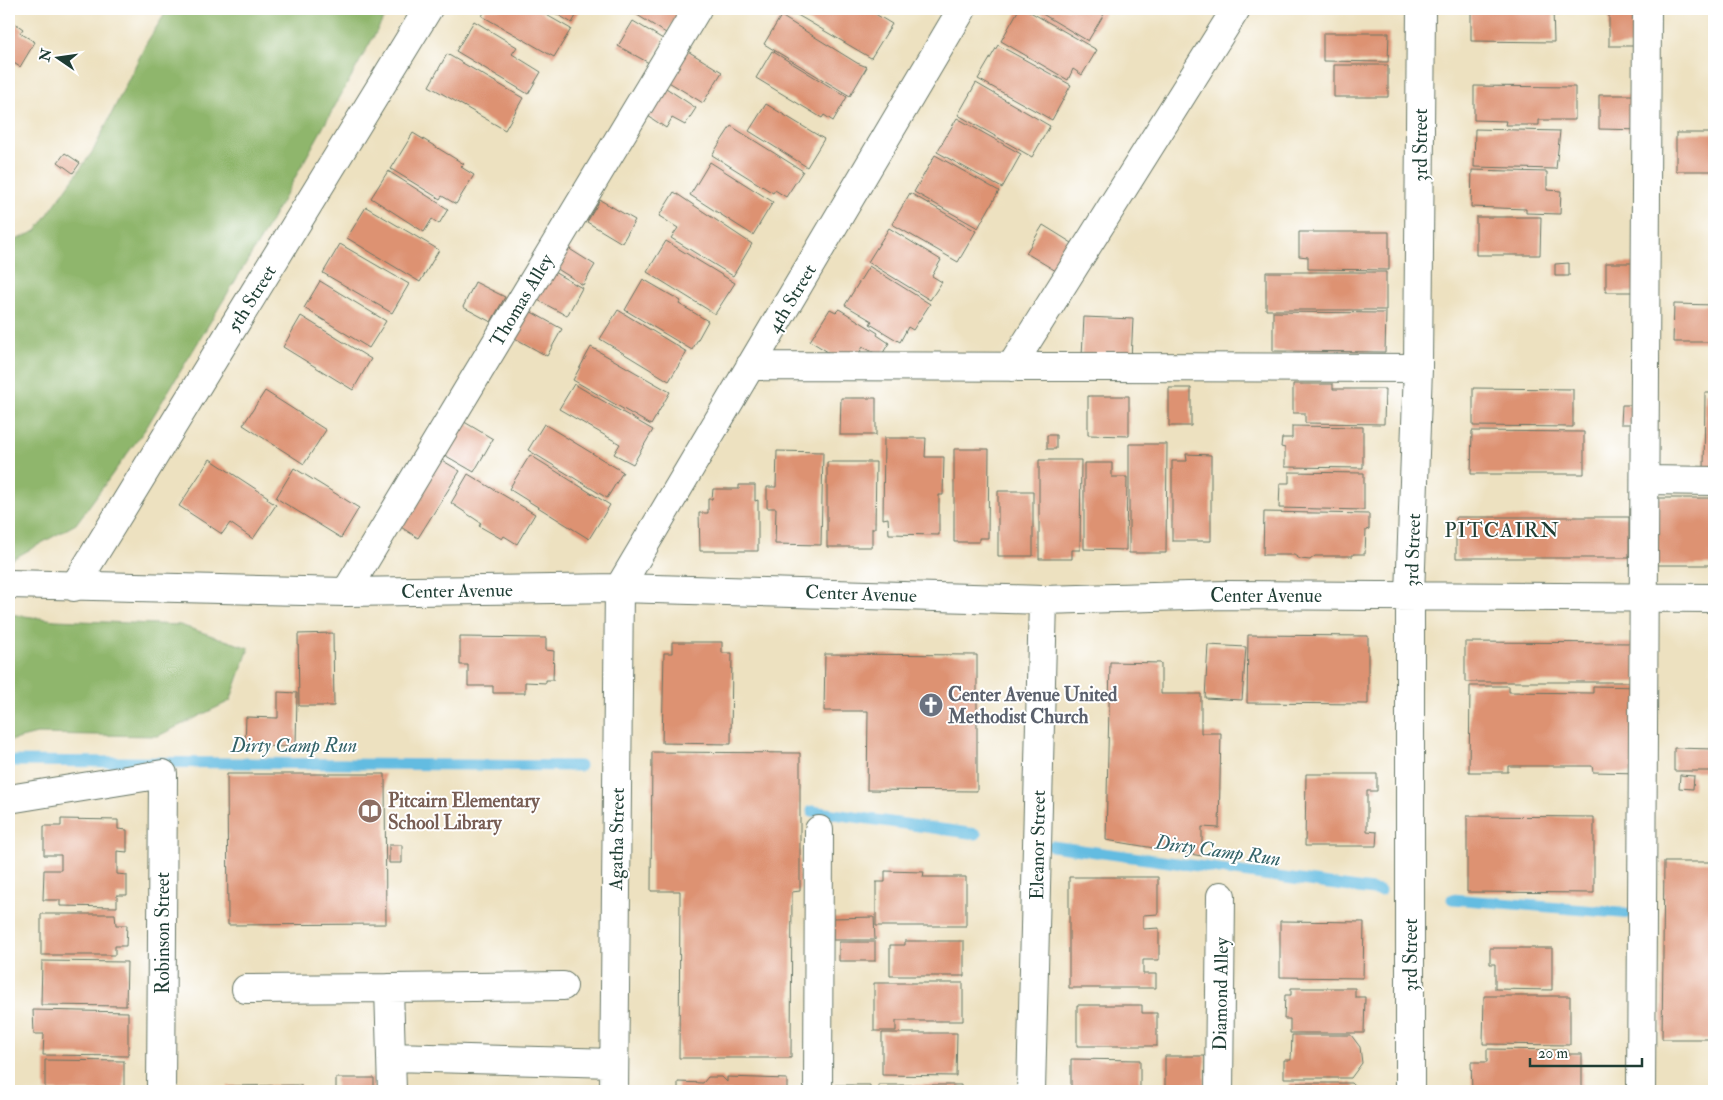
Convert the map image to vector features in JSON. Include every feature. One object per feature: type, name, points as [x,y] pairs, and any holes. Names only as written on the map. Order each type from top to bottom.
[{"type":"street","name":"5th Street","points":[[74,587],[428,9]]},
{"type":"street","name":"Thomas Alley","points":[[346,592],[697,9]]},
{"type":"street","name":"4th Street","points":[[619,588],[962,9]]},
{"type":"street","points":[[1011,367],[1236,9]]},
{"type":"street","name":"3rd Street","points":[[1410,1091],[1410,595],[1418,368],[1421,9]]},
{"type":"street","points":[[1642,1091],[1648,9]]},
{"type":"street","points":[[750,366],[1418,368]]},
{"type":"street","points":[[1646,480],[1714,481]]},
{"type":"street","name":"Center Avenue","points":[[9,584],[346,592],[619,588],[1043,600],[1226,595],[1714,598]]},
{"type":"street","name":"Agatha Street","points":[[614,1091],[619,588]]},
{"type":"street","name":"Eleanor Street","points":[[1031,1091],[1043,600]]},
{"type":"street","name":"Robinson Street","points":[[9,799],[163,774],[161,1091]]},
{"type":"street","points":[[818,1091],[819,830]]},
{"type":"street","name":"Diamond Alley","points":[[1219,1091],[1221,896]]},
{"type":"street","points":[[246,989],[563,986]]},
{"type":"street","points":[[389,988],[392,1091]]},
{"type":"street","points":[[392,1057],[614,1063]]},
{"type":"green space","points":[[168,9],[389,9],[263,235],[146,428],[76,524],[9,561],[9,243],[36,231],[93,151],[147,42]]},
{"type":"green space","points":[[9,614],[55,620],[180,625],[249,648],[230,701],[158,736],[37,734],[9,741]]},
{"type":"building","points":[[486,9],[536,9],[571,29],[554,57],[482,16]]},
{"type":"building","points":[[548,9],[580,9],[572,23]]},
{"type":"building","points":[[637,9],[682,9],[666,33],[634,13]]},
{"type":"building","points":[[797,9],[867,9],[892,24],[871,58],[794,13]]},
{"type":"building","points":[[1019,9],[1025,9],[1097,50],[1082,75],[1073,69],[1068,80],[1001,41]]},
{"type":"building","points":[[1034,9],[1107,9],[1088,41]]},
{"type":"building","points":[[1471,9],[1553,9],[1554,42],[1471,41]]},
{"type":"building","points":[[1609,9],[1644,9],[1644,46],[1609,46]]},
{"type":"building","points":[[781,16],[857,63],[867,67],[850,96],[764,44]]},
{"type":"building","points":[[9,19],[23,29],[20,33],[35,42],[20,67],[9,60]]},
{"type":"building","points":[[474,21],[517,47],[512,54],[541,72],[528,94],[456,51]]},
{"type":"building","points":[[633,21],[663,39],[649,63],[618,46]]},
{"type":"building","points":[[1323,33],[1389,33],[1388,62],[1323,61]]},
{"type":"building","points":[[998,45],[1071,85],[1052,120],[978,79]]},
{"type":"building","points":[[686,50],[722,72],[703,103],[667,81]]},
{"type":"building","points":[[772,51],[847,97],[833,121],[824,115],[822,118],[756,78]]},
{"type":"building","points":[[447,54],[523,98],[505,130],[429,86]]},
{"type":"building","points":[[1334,65],[1388,65],[1388,97],[1334,97]]},
{"type":"building","points":[[976,83],[1050,126],[1032,157],[958,115]]},
{"type":"building","points":[[663,86],[696,108],[685,125],[672,118],[666,128],[645,114]]},
{"type":"building","points":[[1474,86],[1575,87],[1575,120],[1539,120],[1539,125],[1505,125],[1506,121],[1474,120]]},
{"type":"building","points":[[1599,95],[1643,95],[1643,130],[1599,129]]},
{"type":"building","points":[[766,104],[824,139],[807,167],[749,131]]},
{"type":"building","points":[[957,118],[1021,154],[1002,188],[937,152]]},
{"type":"building","points":[[731,126],[803,171],[786,197],[775,190],[773,193],[712,155]]},
{"type":"building","points":[[1475,129],[1560,131],[1556,169],[1474,167]]},
{"type":"building","points":[[413,133],[464,164],[461,167],[474,175],[456,204],[442,196],[440,199],[391,169]]},
{"type":"building","points":[[1676,133],[1714,133],[1714,171],[1676,171]]},
{"type":"building","points":[[65,153],[80,163],[73,173],[58,162]]},
{"type":"building","points":[[935,155],[999,191],[978,228],[914,192]]},
{"type":"building","points":[[710,162],[773,202],[753,235],[690,195]]},
{"type":"building","points":[[1472,170],[1547,172],[1547,190],[1561,191],[1560,214],[1526,213],[1526,209],[1471,207]]},
{"type":"building","points":[[388,171],[448,209],[439,224],[432,219],[424,232],[371,198]]},
{"type":"building","points":[[674,192],[752,244],[733,276],[671,238],[678,228],[659,216]]},
{"type":"building","points":[[910,193],[976,231],[958,262],[892,224]]},
{"type":"building","points":[[600,200],[635,220],[622,243],[587,222]]},
{"type":"building","points":[[366,207],[439,250],[420,282],[347,238]]},
{"type":"building","points":[[1476,217],[1541,217],[1540,255],[1476,255]]},
{"type":"building","points":[[1043,225],[1072,243],[1056,271],[1026,253]]},
{"type":"building","points":[[889,228],[941,260],[932,276],[942,282],[930,300],[868,262]]},
{"type":"building","points":[[1299,232],[1389,232],[1389,270],[1308,269],[1308,257],[1299,256]]},
{"type":"building","points":[[666,241],[735,283],[715,314],[647,272]]},
{"type":"building","points":[[340,244],[409,284],[392,313],[323,273]]},
{"type":"building","points":[[568,248],[595,265],[583,285],[556,268]]},
{"type":"building","points":[[1569,263],[1569,276],[1555,276],[1555,264]]},
{"type":"building","points":[[1606,263],[1640,263],[1641,292],[1606,292]]},
{"type":"building","points":[[869,266],[930,304],[913,330],[908,327],[900,342],[870,324],[872,321],[845,305]]},
{"type":"building","points":[[552,271],[582,288],[567,316],[536,299]]},
{"type":"building","points":[[1266,272],[1386,272],[1386,310],[1266,310]]},
{"type":"building","points":[[643,279],[681,301],[679,304],[708,321],[692,350],[625,310]]},
{"type":"building","points":[[320,281],[386,321],[369,348],[304,308]]},
{"type":"building","points":[[475,282],[505,297],[491,322],[463,307]]},
{"type":"building","points":[[1674,304],[1714,305],[1714,342],[1673,342]]},
{"type":"building","points":[[526,309],[562,329],[547,356],[511,336]]},
{"type":"building","points":[[830,309],[836,312],[839,309],[878,333],[877,335],[889,343],[881,356],[863,347],[855,359],[841,360],[810,341]]},
{"type":"building","points":[[618,310],[687,352],[669,381],[600,339]]},
{"type":"building","points":[[1273,312],[1386,313],[1385,352],[1273,351]]},
{"type":"building","points":[[301,316],[371,359],[353,390],[283,347]]},
{"type":"building","points":[[1084,317],[1133,319],[1131,359],[1082,356]]},
{"type":"building","points":[[591,347],[670,392],[651,425],[573,380]]},
{"type":"building","points":[[574,384],[653,430],[633,464],[614,454],[620,444],[559,409]]},
{"type":"building","points":[[1293,384],[1333,384],[1333,389],[1385,389],[1384,424],[1305,423],[1305,413],[1293,413]]},
{"type":"building","points":[[1169,388],[1191,388],[1191,426],[1169,426]]},
{"type":"building","points":[[1473,388],[1573,389],[1573,427],[1473,426]]},
{"type":"building","points":[[265,391],[326,430],[304,464],[243,425]]},
{"type":"building","points":[[1705,393],[1714,393],[1714,472],[1704,472]]},
{"type":"building","points":[[1088,396],[1129,396],[1129,436],[1088,435]]},
{"type":"building","points":[[841,398],[876,398],[876,435],[840,435]]},
{"type":"building","points":[[1622,405],[1646,405],[1646,424],[1621,424]]},
{"type":"building","points":[[461,420],[493,439],[474,472],[441,453]]},
{"type":"building","points":[[544,424],[623,472],[607,498],[528,450]]},
{"type":"building","points":[[1292,426],[1363,427],[1363,468],[1285,467],[1285,448],[1281,447],[1282,438],[1292,438]]},
{"type":"building","points":[[1472,431],[1584,432],[1584,474],[1471,474]]},
{"type":"building","points":[[1047,435],[1056,435],[1056,449],[1047,449]]},
{"type":"building","points":[[884,438],[926,438],[925,457],[944,457],[943,495],[939,495],[939,535],[889,534],[888,518],[883,519]]},
{"type":"building","points":[[1129,444],[1167,444],[1166,553],[1129,553]]},
{"type":"building","points":[[954,449],[989,449],[988,538],[979,538],[979,542],[954,542]]},
{"type":"building","points":[[777,451],[823,452],[821,545],[775,544],[776,508],[767,508],[767,487],[776,487]]},
{"type":"building","points":[[1186,454],[1211,455],[1211,541],[1172,541],[1172,461],[1187,461]]},
{"type":"building","points":[[530,455],[610,505],[589,539],[509,489]]},
{"type":"building","points":[[435,456],[460,471],[418,538],[393,522]]},
{"type":"building","points":[[210,459],[268,497],[267,499],[276,505],[253,539],[230,523],[222,534],[179,506]]},
{"type":"building","points":[[1039,460],[1081,460],[1080,550],[1072,550],[1072,559],[1039,559]]},
{"type":"building","points":[[827,462],[876,462],[875,528],[872,528],[872,547],[827,547]]},
{"type":"building","points":[[1084,463],[1112,463],[1112,477],[1127,477],[1126,550],[1084,549]]},
{"type":"building","points":[[294,468],[359,508],[341,538],[276,498]]},
{"type":"building","points":[[1289,472],[1364,473],[1364,510],[1279,508],[1280,483],[1289,483]]},
{"type":"building","points":[[468,474],[535,514],[517,544],[504,536],[502,539],[479,526],[481,523],[451,503]]},
{"type":"building","points":[[739,485],[755,485],[755,501],[758,500],[758,551],[700,551],[699,513],[708,513],[708,499],[712,499],[713,489],[739,489]]},
{"type":"building","points":[[998,491],[1033,491],[1033,556],[998,556]]},
{"type":"building","points":[[1657,498],[1714,498],[1714,565],[1657,565]]},
{"type":"building","points":[[1264,512],[1369,514],[1365,554],[1353,554],[1353,556],[1315,556],[1310,560],[1300,559],[1294,555],[1263,555]]},
{"type":"building","points":[[1456,517],[1629,517],[1629,558],[1456,558]]},
{"type":"building","points":[[333,633],[334,706],[299,706],[298,634]]},
{"type":"building","points":[[1248,635],[1368,636],[1368,704],[1247,703]]},
{"type":"building","points":[[460,637],[546,638],[546,650],[554,651],[553,680],[546,680],[546,683],[525,682],[525,693],[493,693],[493,686],[468,686],[468,665],[460,665]]},
{"type":"building","points":[[672,642],[722,642],[722,653],[732,653],[731,744],[662,743],[664,653],[672,653]]},
{"type":"building","points":[[1465,642],[1637,643],[1637,682],[1465,682]]},
{"type":"building","points":[[1208,645],[1246,647],[1242,700],[1205,698]]},
{"type":"building","points":[[825,654],[977,655],[977,791],[867,790],[868,711],[824,711]]},
{"type":"building","points":[[1110,662],[1161,663],[1161,694],[1201,694],[1201,733],[1221,733],[1219,828],[1202,827],[1202,856],[1106,840]]},
{"type":"building","points":[[1470,686],[1509,686],[1509,692],[1593,693],[1593,686],[1642,687],[1641,773],[1593,772],[1592,766],[1508,766],[1508,772],[1469,772]]},
{"type":"building","points":[[278,692],[297,693],[296,747],[245,746],[246,717],[278,718]]},
{"type":"building","points":[[1674,748],[1714,749],[1714,771],[1674,771]]},
{"type":"building","points":[[652,752],[800,753],[800,891],[792,892],[791,1058],[679,1058],[680,891],[651,891]]},
{"type":"building","points":[[227,774],[385,774],[386,924],[228,925]]},
{"type":"building","points":[[1306,774],[1377,774],[1377,791],[1367,791],[1367,831],[1377,832],[1376,846],[1305,846]]},
{"type":"building","points":[[1680,775],[1694,776],[1693,789],[1679,788]]},
{"type":"building","points":[[1467,816],[1594,817],[1594,893],[1467,892]]},
{"type":"building","points":[[61,819],[118,820],[118,829],[127,830],[127,852],[117,851],[117,874],[127,875],[127,895],[117,895],[117,907],[60,906],[60,900],[43,900],[44,870],[61,870],[61,855],[44,855],[44,826],[61,826]]},
{"type":"building","points":[[389,845],[402,845],[402,863],[389,863]]},
{"type":"building","points":[[1664,862],[1714,862],[1714,1039],[1662,1039]]},
{"type":"building","points":[[885,871],[924,872],[923,877],[966,877],[966,926],[876,926],[876,882],[885,882]]},
{"type":"building","points":[[1069,877],[1158,877],[1158,914],[1143,915],[1143,929],[1159,928],[1159,960],[1143,960],[1143,974],[1156,974],[1156,988],[1069,988]]},
{"type":"building","points":[[41,914],[115,914],[116,925],[127,925],[126,946],[115,946],[115,955],[41,955]]},
{"type":"building","points":[[874,917],[875,940],[833,940],[833,918]]},
{"type":"building","points":[[1280,921],[1364,922],[1363,978],[1280,977]]},
{"type":"building","points":[[905,941],[964,941],[964,976],[890,976],[890,945],[905,945]]},
{"type":"building","points":[[839,942],[875,942],[875,961],[839,961]]},
{"type":"building","points":[[1490,948],[1552,948],[1552,990],[1495,989],[1495,964],[1490,964]]},
{"type":"building","points":[[42,961],[127,962],[126,1006],[41,1005]]},
{"type":"building","points":[[874,983],[963,983],[963,1021],[896,1021],[896,1031],[874,1031]]},
{"type":"building","points":[[1291,988],[1355,988],[1355,997],[1365,997],[1364,1033],[1290,1033],[1290,1019],[1284,1019],[1285,995],[1291,995]]},
{"type":"building","points":[[1484,996],[1570,996],[1570,1045],[1483,1044]]},
{"type":"building","points":[[1077,1005],[1142,1005],[1142,1013],[1157,1013],[1157,1046],[1077,1046]]},
{"type":"building","points":[[33,1010],[128,1012],[128,1056],[43,1055],[44,1034],[34,1034]]},
{"type":"building","points":[[882,1033],[957,1033],[956,1076],[882,1075]]},
{"type":"building","points":[[1292,1035],[1351,1035],[1360,1047],[1362,1063],[1351,1078],[1284,1078],[1284,1060],[1291,1060]]},
{"type":"building","points":[[1487,1049],[1568,1050],[1569,1054],[1582,1054],[1582,1091],[1472,1091],[1471,1062],[1487,1062]]},
{"type":"building","points":[[1165,1056],[1205,1056],[1205,1091],[1165,1091]]},
{"type":"building","points":[[1071,1059],[1140,1060],[1140,1091],[1071,1091]]},
{"type":"building","points":[[45,1060],[124,1061],[124,1091],[45,1091]]},
{"type":"building","points":[[708,1077],[722,1077],[727,1082],[727,1077],[787,1079],[787,1091],[678,1091],[678,1082],[703,1083]]},
{"type":"building","points":[[336,1078],[374,1078],[374,1091],[336,1091]]},
{"type":"building","points":[[1290,1083],[1351,1083],[1359,1091],[1290,1091]]},
{"type":"building","points":[[301,1085],[301,1091],[228,1091],[228,1086]]},
{"type":"building","points":[[836,1085],[870,1085],[870,1091],[836,1091]]},
{"type":"building","points":[[878,1085],[961,1085],[961,1091],[877,1091]]},
{"type":"waterway","name":"Dirty Camp Run","points":[[9,761],[580,766]]},
{"type":"waterway","name":"Dirty Camp Run","points":[[812,811],[976,834]]},
{"type":"waterway","name":"Dirty Camp Run","points":[[1052,846],[1380,891]]},
{"type":"waterway","name":"Dirty Camp Run","points":[[1452,899],[1632,914]]},
{"type":"place","name":"Center Avenue United Methodist Church","points":[[931,705]]},
{"type":"place","name":"Pitcairn Elementary School Library","points":[[370,811]]},
{"type":"district","name":"PITCAIRN","points":[[1502,530]]}]
